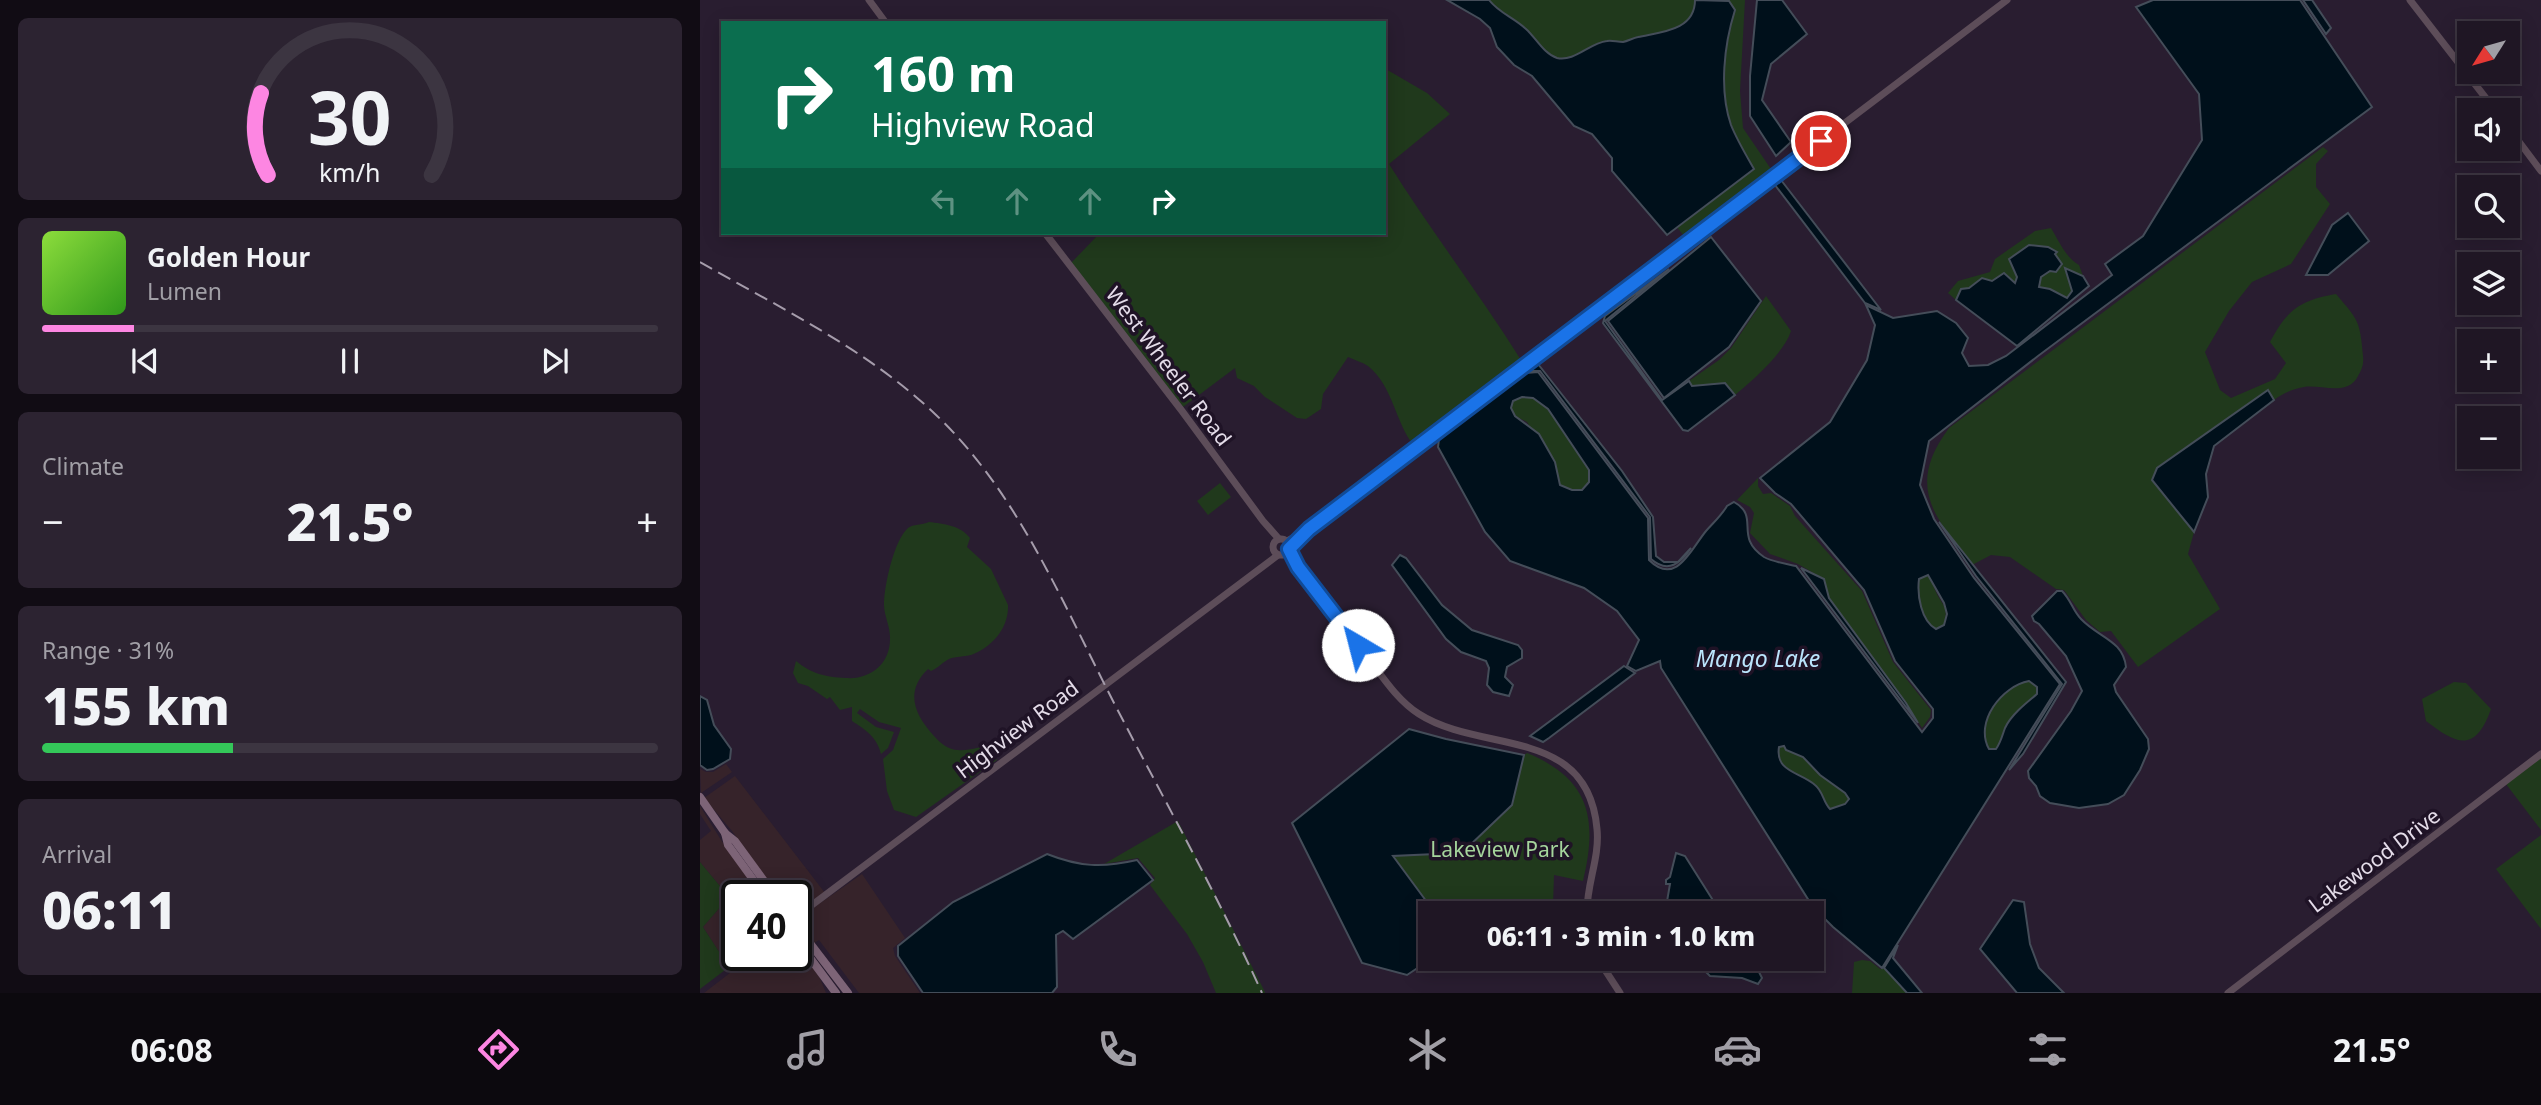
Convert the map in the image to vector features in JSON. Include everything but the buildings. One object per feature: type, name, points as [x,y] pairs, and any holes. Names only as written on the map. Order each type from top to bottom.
[{"type":"main road","points":[[700,797],[725,834],[728,845],[753,880]]},
{"type":"main road","points":[[725,834],[735,841],[763,880]]},
{"type":"main road","points":[[812,946],[848,993]]},
{"type":"main road","points":[[812,961],[835,993]]},
{"type":"street","points":[[869,0],[885,21]]},
{"type":"street","points":[[1286,545],[2007,0]]},
{"type":"street","points":[[2410,0],[2485,98]]},
{"type":"street","points":[[2520,143],[2541,171]]},
{"type":"street","name":"West Wheeler Road","points":[[1047,235],[1264,522],[1286,545],[1298,567]]},
{"type":"street","name":"West Wheeler Road","points":[[1264,522],[1272,547],[1298,567]]},
{"type":"street","name":"Highview Road","points":[[812,905],[1279,555],[1286,545],[1275,541],[1259,568]]},
{"type":"street","points":[[1298,567],[1390,687],[1417,713],[1447,727],[1541,751],[1573,773],[1590,800],[1597,830],[1587,901]]},
{"type":"street","name":"Lakewood Drive","points":[[2228,993],[2541,754]]},
{"type":"street","points":[[1606,971],[1620,993]]},
{"type":"shaded area","points":[[726,764],[732,772],[701,793],[700,769],[713,772]]},
{"type":"shaded area","points":[[735,776],[825,893],[812,902],[812,880],[767,880],[704,798]]},
{"type":"shaded area","points":[[700,806],[750,880],[721,880],[721,887],[700,862],[700,840],[711,831],[700,814]]},
{"type":"shaded area","points":[[862,874],[905,938],[893,948],[895,956],[920,993],[859,993],[819,940],[814,943],[812,940],[812,909]]},
{"type":"shaded area","points":[[721,906],[721,955],[703,927]]},
{"type":"shaded area","points":[[812,967],[826,993],[704,993],[733,971],[812,971]]},
{"type":"green space","points":[[1489,0],[1695,0],[1689,18],[1675,28],[1623,42],[1600,42],[1576,55],[1557,58]]},
{"type":"green space","points":[[1725,0],[1745,0],[1740,91],[1743,128],[1773,172],[1684,236],[1676,226],[1754,169],[1733,131],[1727,111],[1724,68],[1735,10]]},
{"type":"green space","points":[[1386,69],[1427,93],[1450,114],[1389,164],[1525,363],[1414,446],[1402,426],[1389,394],[1376,374],[1368,366],[1348,357],[1323,394],[1321,409],[1306,419],[1297,418],[1265,397],[1254,386],[1237,378],[1235,368],[1183,407],[1071,263],[1098,235],[1386,235]]},
{"type":"green space","points":[[2323,147],[2328,151],[2316,164],[2316,187],[2330,204],[2291,264],[2252,282],[2229,311],[2205,352],[2220,390],[2231,398],[2275,379],[2286,363],[2270,342],[2282,322],[2304,303],[2336,294],[2359,327],[2362,369],[2353,382],[2341,388],[2304,387],[2274,400],[2268,390],[2153,480],[2194,532],[2188,554],[2220,609],[2138,667],[2111,631],[2100,632],[2086,620],[2064,590],[2056,589],[2010,557],[1991,555],[1972,565],[1947,532],[1930,501],[1927,485],[1929,468],[1936,449],[1949,428]]},
{"type":"green space","points":[[2051,228],[2067,254],[2079,265],[2083,276],[2065,269],[2072,291],[2067,298],[2050,289],[2038,287],[2041,277],[2050,271],[2048,247],[2029,245],[2009,259],[2017,278],[2015,284],[2004,273],[1992,281],[1977,281],[1969,288],[1961,289],[1956,300],[1948,293],[1958,281],[1990,272],[1995,259],[2035,231]]},
{"type":"green space","points":[[1766,296],[1791,331],[1775,357],[1735,395],[1725,383],[1692,386],[1689,381],[1731,348]]},
{"type":"green space","points":[[1522,397],[1533,398],[1548,409],[1589,470],[1589,482],[1582,490],[1572,490],[1560,485],[1557,471],[1527,422],[1515,416],[1511,408],[1513,401]]},
{"type":"green space","points":[[1758,478],[1758,486],[1763,494],[1771,493],[1790,506],[1795,516],[1862,591],[1893,662],[1931,710],[1930,717],[1922,728],[1829,598],[1824,579],[1798,564],[1770,554],[1750,533],[1754,513],[1750,507],[1737,500]]},
{"type":"green space","points":[[1220,483],[1231,497],[1208,515],[1197,501]]},
{"type":"green space","points":[[929,522],[951,526],[970,538],[967,547],[991,569],[1008,605],[1008,613],[998,636],[986,647],[971,655],[947,660],[931,671],[928,669],[916,686],[914,695],[917,712],[939,741],[955,750],[985,746],[997,760],[916,817],[894,810],[887,791],[883,759],[893,750],[901,728],[879,722],[860,709],[857,713],[876,727],[894,732],[888,748],[881,754],[874,738],[852,721],[852,707],[840,710],[830,697],[827,699],[808,686],[798,683],[793,673],[796,661],[819,674],[855,678],[871,673],[883,662],[890,637],[884,597],[894,553],[908,528]]},
{"type":"green space","points":[[1928,575],[1946,610],[1944,625],[1936,629],[1927,620],[1920,600],[1919,579]]},
{"type":"green space","points":[[2029,681],[2037,687],[2037,694],[2006,727],[2002,741],[1996,749],[1989,749],[1985,727],[1993,707],[2009,690]]},
{"type":"green space","points":[[2454,682],[2466,683],[2491,709],[2485,723],[2471,739],[2456,739],[2426,721],[2422,699]]},
{"type":"green space","points":[[1784,746],[1786,750],[1803,757],[1820,775],[1846,793],[1849,799],[1845,804],[1830,809],[1816,788],[1787,770],[1779,757],[1779,747]]},
{"type":"green space","name":"Lakeview Park","points":[[1527,753],[1548,763],[1564,775],[1584,804],[1588,820],[1589,838],[1583,881],[1554,875],[1553,901],[1426,901],[1393,856]]},
{"type":"green space","points":[[2541,757],[2541,830],[2506,784]]},
{"type":"green space","points":[[1178,821],[1265,993],[1216,993],[1187,934],[1150,885],[1155,878],[1138,858],[1104,864]]},
{"type":"green space","points":[[2541,835],[2541,929],[2496,869]]},
{"type":"green space","points":[[700,862],[721,887],[721,906],[703,927],[721,955],[721,971],[724,971],[700,989]]},
{"type":"green space","points":[[1870,961],[1880,969],[1884,968],[1907,993],[1852,993],[1854,962]]},
{"type":"water","points":[[1447,0],[1489,0],[1557,58],[1576,55],[1600,42],[1623,42],[1675,28],[1689,18],[1695,0],[1729,1],[1735,10],[1724,68],[1727,111],[1731,125],[1754,169],[1667,235],[1612,171],[1612,158],[1592,134],[1574,126],[1532,76],[1514,65],[1497,47],[1490,28]]},
{"type":"water","points":[[1757,0],[1782,0],[1807,34],[1771,64],[1762,100],[1791,142],[1776,156],[1750,116],[1750,76]]},
{"type":"water","name":"Mango Lake","points":[[2153,0],[2300,0],[2372,107],[2038,356],[1929,441],[1920,485],[1934,519],[1974,578],[2060,684],[1882,968],[1824,918],[1824,901],[1809,901],[1661,668],[1660,661],[1636,671],[1627,666],[1639,640],[1617,611],[1584,588],[1510,561],[1485,532],[1438,447],[1439,439],[1526,373],[1538,372],[1648,518],[1649,560],[1659,567],[1675,567],[1688,555],[1727,506],[1734,502],[1746,514],[1750,542],[1755,549],[1768,559],[1796,566],[1922,732],[1933,718],[1933,709],[1895,661],[1864,590],[1791,504],[1760,478],[1830,422],[1867,360],[1875,325],[1866,305],[1893,318],[1937,311],[1956,323],[1968,338],[1962,353],[1969,366],[1988,365],[2006,356],[2112,275],[2105,264],[2143,236],[2202,140],[2199,94],[2136,7]],"holes":[[[1522,397],[1533,398],[1548,409],[1589,470],[1589,482],[1582,490],[1572,490],[1560,485],[1555,462],[1539,434],[1515,416],[1511,408],[1513,401]],[[1928,575],[1944,603],[1947,614],[1944,625],[1936,629],[1927,620],[1921,607],[1919,579]],[[2029,681],[2037,687],[2037,694],[2011,718],[1996,749],[1989,749],[1985,728],[1993,707],[2009,690]],[[1784,746],[1786,750],[1803,757],[1820,775],[1845,793],[1849,799],[1845,804],[1830,809],[1818,787],[1785,767],[1779,755],[1779,747]]]},
{"type":"water","points":[[2303,0],[2312,0],[2331,28],[2326,34]]},
{"type":"water","points":[[1781,180],[1881,310],[1865,303],[1775,185]]},
{"type":"water","points":[[2348,213],[2369,241],[2328,275],[2306,275],[2332,225]]},
{"type":"water","points":[[1711,237],[1761,301],[1729,347],[1664,398],[1608,321]]},
{"type":"water","points":[[2029,245],[2048,247],[2057,252],[2055,254],[2062,264],[2056,272],[2050,271],[2041,277],[2039,287],[2050,289],[2067,298],[2072,291],[2065,268],[2083,276],[2089,286],[2017,346],[1956,300],[1961,289],[1969,288],[1982,278],[1992,281],[2004,273],[2015,283],[2017,277],[2009,259]]},
{"type":"water","points":[[1669,269],[1605,321],[1662,400],[1689,381],[1692,386],[1725,383],[1735,395],[1688,431],[1683,430],[1603,323],[1605,316]]},
{"type":"water","points":[[1538,364],[1622,471],[1653,517],[1656,556],[1664,562],[1678,562],[1674,565],[1663,566],[1651,559],[1650,517],[1540,371],[1529,371]]},
{"type":"water","points":[[2268,390],[2274,400],[2214,446],[2206,474],[2208,497],[2194,532],[2152,480],[2157,468]]},
{"type":"water","points":[[1939,522],[2066,682],[2023,754],[2009,770],[2062,684],[1976,576]]},
{"type":"water","points":[[1400,555],[1406,558],[1442,605],[1472,630],[1518,645],[1522,650],[1522,658],[1507,667],[1505,677],[1513,685],[1509,696],[1493,692],[1487,685],[1489,668],[1486,661],[1461,652],[1446,639],[1392,565]]},
{"type":"water","points":[[1801,568],[1824,579],[1829,598],[1918,723]]},
{"type":"water","points":[[2057,591],[2065,594],[2081,619],[2120,651],[2126,667],[2114,685],[2116,692],[2148,739],[2149,749],[2140,770],[2124,795],[2108,804],[2079,808],[2050,803],[2040,796],[2029,778],[2028,771],[2082,691],[2066,656],[2032,616]]},
{"type":"water","points":[[1624,666],[1635,673],[1543,742],[1530,736]]},
{"type":"water","points":[[700,696],[707,700],[714,725],[731,749],[730,759],[707,770],[700,765]]},
{"type":"water","points":[[1409,729],[1524,755],[1512,805],[1467,848],[1436,854],[1393,856],[1426,901],[1418,901],[1418,968],[1407,975],[1362,963],[1292,823]]},
{"type":"water","points":[[1676,853],[1685,856],[1713,901],[1667,901],[1670,884],[1666,884],[1666,880],[1670,877]]},
{"type":"water","points":[[1047,854],[1070,862],[1091,865],[1137,860],[1153,880],[1073,939],[1063,931],[1056,935],[1057,987],[1052,993],[923,993],[898,956],[898,946],[953,902]]},
{"type":"water","points":[[2013,900],[2024,902],[2030,944],[2039,968],[2064,993],[2017,993],[1980,949]]},
{"type":"water","points":[[1898,945],[1893,958],[1922,993],[1907,993],[1884,968]]},
{"type":"water","points":[[1705,971],[1758,971],[1762,978],[1758,984],[1742,978],[1710,976]]},
{"type":"railway","points":[[700,262],[822,331],[881,370],[935,414],[964,444],[990,477],[1036,549],[1262,993]]},
{"type":"route","points":[[1358,645],[1298,567],[1289,549],[1309,529],[1821,141]]}]
